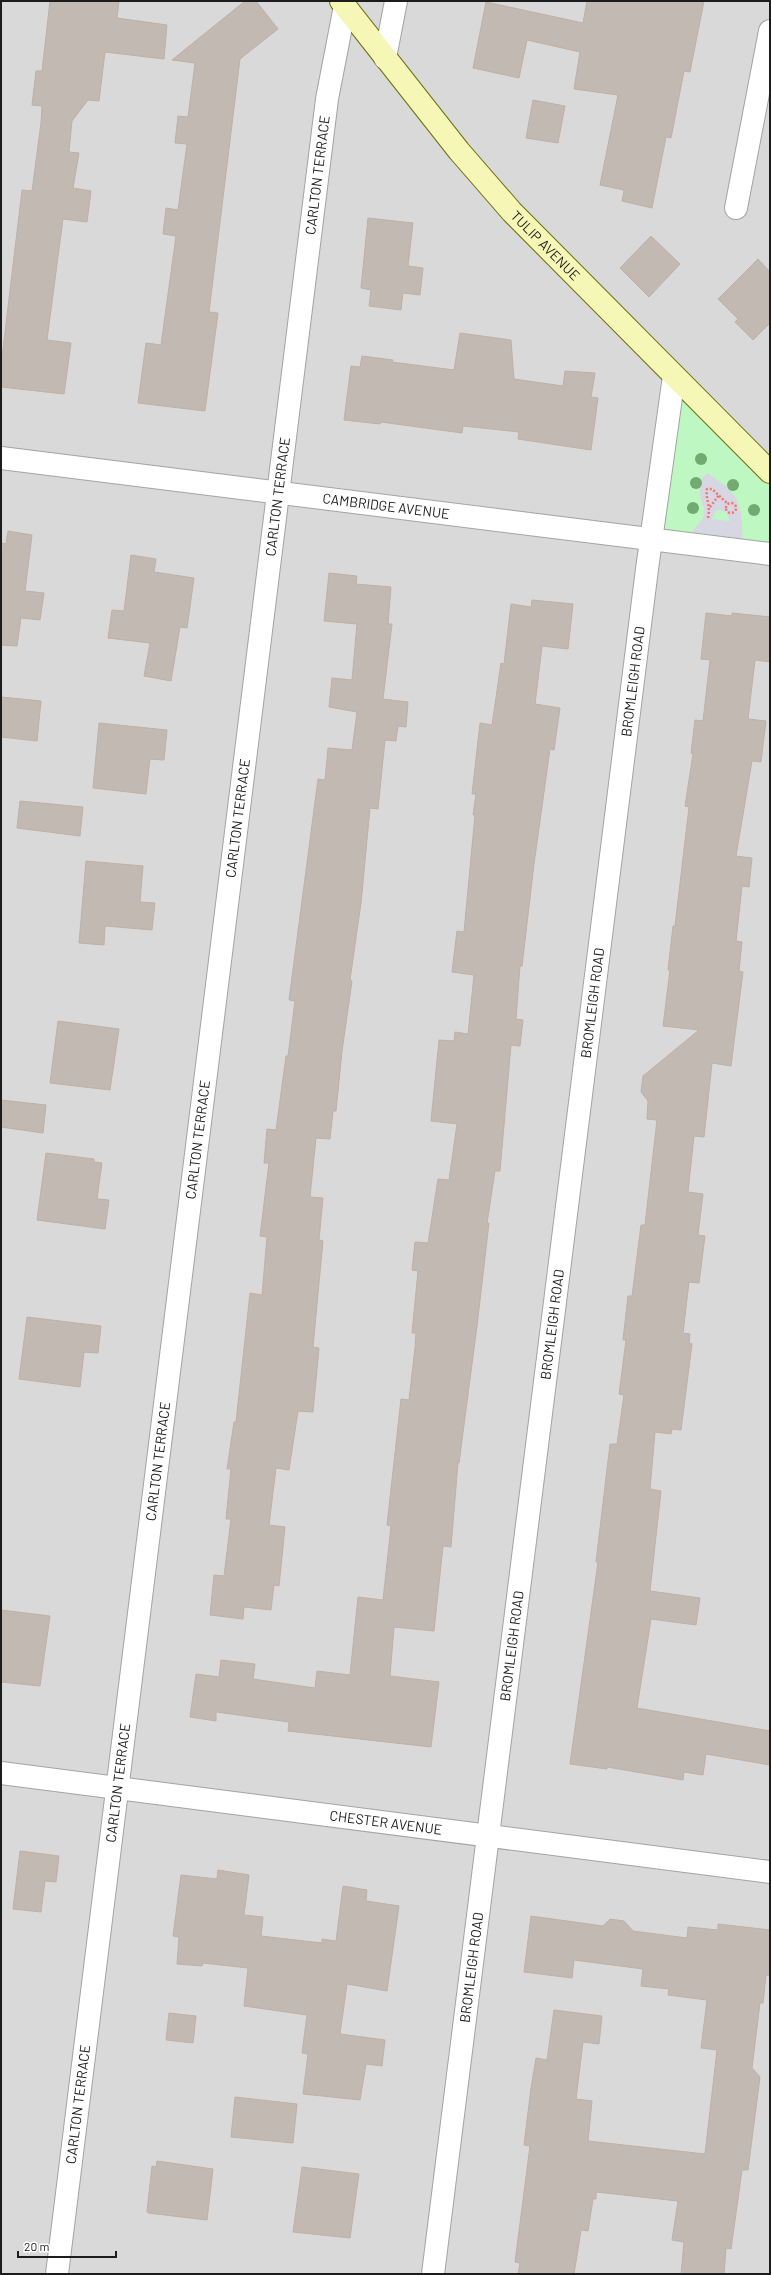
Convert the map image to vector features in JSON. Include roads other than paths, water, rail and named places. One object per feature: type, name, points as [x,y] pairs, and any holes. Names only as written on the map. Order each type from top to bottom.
[{"type":"main road","name":"TULIP AVENUE","points":[[343,3],[459,151],[512,212],[770,472]]},
{"type":"street","points":[[385,58],[396,1]]},
{"type":"street","name":"CARLTON TERRACE","points":[[57,2274],[327,99],[343,3]]},
{"type":"street","points":[[736,208],[770,31]]},
{"type":"street","name":"BROMLEIGH ROAD","points":[[433,2274],[650,539],[674,376]]},
{"type":"street","name":"CAMBRIDGE AVENUE","points":[[1,458],[770,554]]},
{"type":"street","name":"CHESTER AVENUE","points":[[1,1773],[770,1872]]}]
